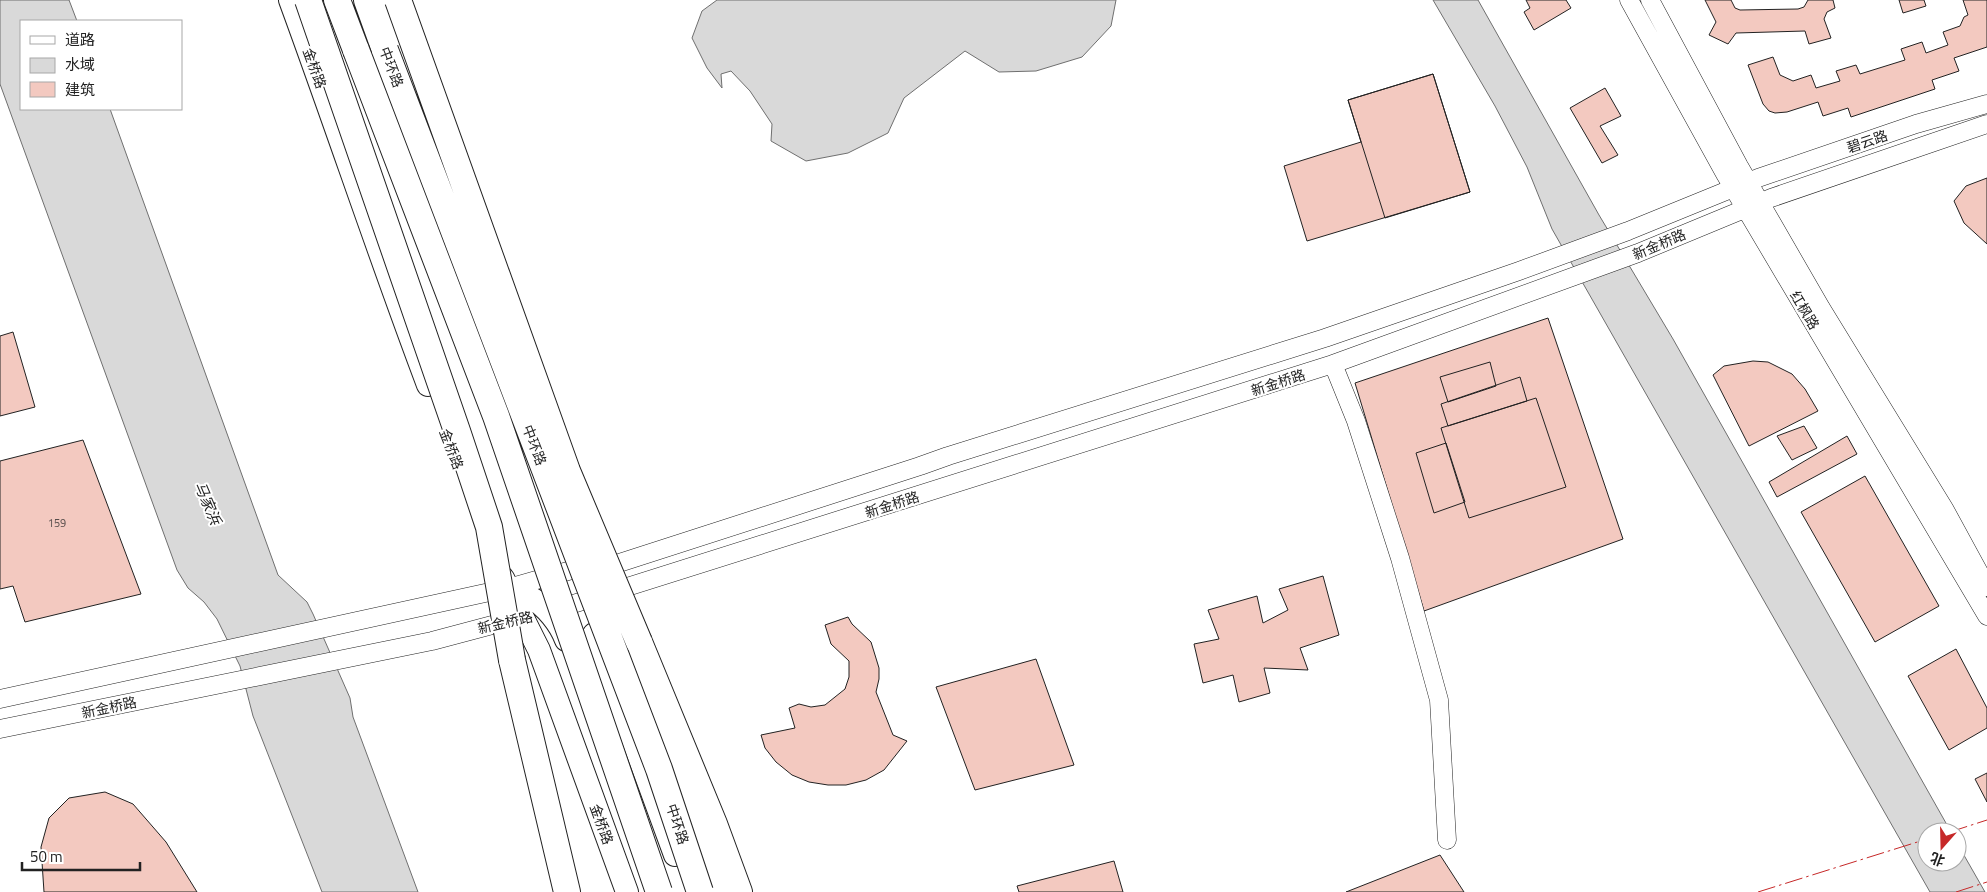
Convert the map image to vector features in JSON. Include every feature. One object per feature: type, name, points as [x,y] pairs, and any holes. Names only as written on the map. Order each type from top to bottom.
[{"type":"highway","points":[[308,0],[489,527],[512,660],[568,892]]},
{"type":"highway","name":"中环路","points":[[337,0],[496,416],[659,892]]},
{"type":"highway","name":"中环路","points":[[367,0],[659,768],[700,892]]},
{"type":"highway","points":[[398,0],[568,471],[714,824],[739,892]]},
{"type":"highway","points":[[568,471],[645,732]]},
{"type":"highway","points":[[546,801],[558,839],[582,892]]},
{"type":"highway","points":[[714,824],[750,892]]},
{"type":"main road","name":"金桥路","points":[[290,0],[403,318],[498,568],[539,650],[627,892]]},
{"type":"main road","points":[[384,0],[492,306],[576,570],[582,601],[688,892]]},
{"type":"main road","points":[[576,570],[609,594],[718,892]]},
{"type":"main road","points":[[508,588],[531,597],[548,612],[562,630],[624,798],[638,816],[671,846]]},
{"type":"street","name":"红枫路","points":[[1629,0],[1725,174],[1742,185]]},
{"type":"street","name":"红枫路","points":[[1650,0],[1742,185],[1987,616]]},
{"type":"street","name":"碧云路","points":[[1742,185],[1916,124],[1987,104]]},
{"type":"street","name":"碧云路","points":[[1754,206],[1780,195],[1987,124]]},
{"type":"street","name":"新金桥路","points":[[0,699],[508,588],[576,570],[616,564],[948,456],[1325,338],[1628,232],[1742,185]]},
{"type":"street","name":"新金桥路","points":[[0,729],[432,641],[496,624],[523,620],[1333,364],[1638,254],[1733,212],[1754,206]]},
{"type":"street","name":"红枫路","points":[[1754,206],[1821,308],[1945,510],[1987,587]]},
{"type":"street","points":[[1333,364],[1356,421],[1400,558],[1439,700],[1447,840]]},
{"type":"water","name":"马家浜","points":[[0,0],[69,0],[77,20],[20,20],[20,110],[110,110],[278,575],[307,602],[313,614],[350,698],[353,717],[418,892],[322,892],[253,716],[240,666],[217,619],[204,602],[188,588],[177,570],[0,84]]},
{"type":"water","points":[[717,0],[1116,0],[1111,26],[1082,57],[1036,71],[999,72],[965,51],[904,98],[888,133],[848,153],[806,161],[771,141],[772,124],[750,91],[731,71],[721,74],[722,88],[707,68],[692,38],[702,11]]},
{"type":"water","points":[[1433,0],[1478,0],[1599,215],[1673,339],[1945,822],[1917,822],[1917,869],[1552,229],[1527,167],[1495,106]]},
{"type":"water","points":[[1967,860],[1985,892],[1930,892],[1919,872],[1967,872]]},
{"type":"building","points":[[1526,0],[1566,0],[1571,8],[1534,30],[1524,12],[1530,8]]},
{"type":"building","points":[[1705,0],[1731,0],[1735,8],[1740,10],[1798,9],[1804,7],[1808,0],[1833,0],[1835,8],[1827,12],[1824,19],[1831,38],[1809,44],[1805,31],[1736,33],[1728,44],[1709,35],[1716,22]]},
{"type":"building","points":[[1899,0],[1924,0],[1926,6],[1903,13]]},
{"type":"building","points":[[1963,0],[1987,0],[1987,47],[1954,58],[1959,71],[1932,80],[1935,89],[1851,117],[1848,108],[1823,116],[1818,102],[1787,112],[1775,113],[1769,111],[1763,104],[1748,65],[1773,57],[1780,75],[1793,81],[1811,75],[1816,88],[1840,81],[1836,71],[1856,65],[1860,74],[1905,60],[1901,49],[1922,42],[1926,53],[1948,45],[1943,32],[1960,26],[1964,17],[1968,15]]},
{"type":"building","points":[[1433,74],[1470,192],[1307,241],[1284,166],[1361,142],[1348,100]]},
{"type":"building","points":[[1433,74],[1470,192],[1385,218],[1348,100]]},
{"type":"building","points":[[1605,88],[1621,116],[1600,126],[1618,155],[1602,163],[1570,108]]},
{"type":"building","points":[[1987,178],[1987,244],[1964,223],[1954,201],[1966,186]]},
{"type":"building","points":[[1548,318],[1623,539],[1424,611],[1355,383]]},
{"type":"building","points":[[13,332],[35,407],[0,416],[0,336]]},
{"type":"building","points":[[1753,361],[1768,362],[1792,374],[1805,389],[1818,411],[1749,446],[1713,375],[1724,366]]},
{"type":"building","points":[[1490,362],[1496,386],[1448,402],[1440,377]]},
{"type":"building","points":[[1520,377],[1527,401],[1448,426],[1441,404]]},
{"type":"building","points":[[1536,398],[1566,487],[1469,518],[1441,428]]},
{"type":"building","points":[[1804,426],[1817,448],[1792,460],[1777,436]]},
{"type":"building","points":[[1847,436],[1857,454],[1777,497],[1769,482]]},
{"type":"building","points":[[83,440],[141,594],[25,622],[13,586],[0,589],[0,461]]},
{"type":"building","points":[[1446,443],[1465,502],[1434,513],[1416,453]]},
{"type":"building","points":[[1865,476],[1939,606],[1875,642],[1801,512]]},
{"type":"building","points":[[1323,576],[1339,635],[1300,648],[1308,670],[1264,668],[1270,693],[1239,702],[1233,675],[1203,683],[1194,644],[1219,639],[1208,610],[1257,596],[1263,623],[1288,610],[1279,589]]},
{"type":"building","points":[[848,617],[852,624],[871,642],[879,668],[876,692],[893,735],[907,741],[884,770],[866,780],[846,785],[809,782],[792,775],[776,762],[765,748],[761,735],[795,728],[789,708],[799,704],[811,707],[825,705],[845,689],[849,677],[849,661],[831,644],[825,625]]},
{"type":"building","points":[[1956,649],[1987,708],[1987,728],[1949,750],[1908,676]]},
{"type":"building","points":[[1036,659],[1074,765],[975,790],[936,687]]},
{"type":"building","points":[[1987,773],[1987,802],[1975,779]]},
{"type":"building","points":[[105,792],[133,804],[166,842],[197,892],[44,892],[41,847],[49,818],[69,798]]},
{"type":"building","points":[[1440,855],[1464,892],[1346,892]]},
{"type":"building","points":[[1114,861],[1123,892],[1019,892],[1017,886]]},
{"type":"power","points":[[1967,826],[1987,820]]},
{"type":"power","points":[[1758,892],[1917,842]]},
{"type":"power","points":[[1956,892],[1987,882]]}]
